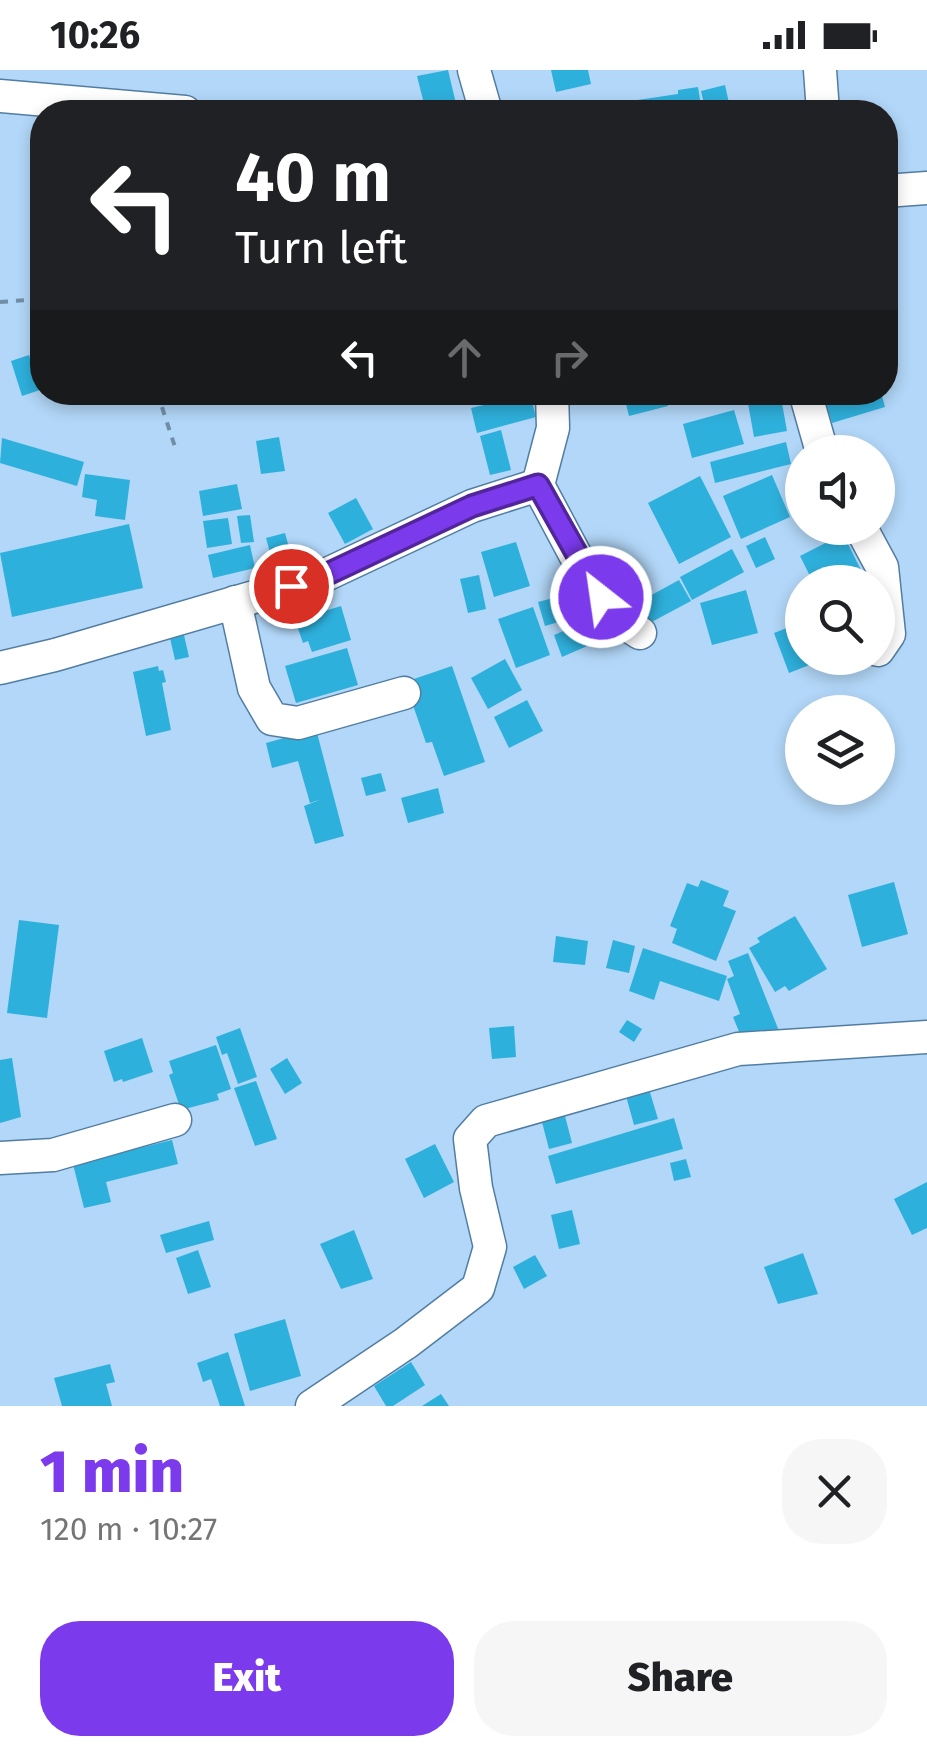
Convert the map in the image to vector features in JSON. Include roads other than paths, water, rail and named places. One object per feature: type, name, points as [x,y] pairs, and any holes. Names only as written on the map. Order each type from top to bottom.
[{"type":"street","points":[[474,70],[483,100]]},
{"type":"street","points":[[820,70],[821,100]]},
{"type":"street","points":[[0,96],[46,100]]},
{"type":"street","points":[[898,190],[927,188]]},
{"type":"street","points":[[552,405],[553,428],[538,485],[587,577],[614,617],[640,633]]},
{"type":"street","points":[[809,405],[817,435]]},
{"type":"street","points":[[0,668],[319,578],[472,506],[538,485]]},
{"type":"street","points":[[236,602],[254,688],[272,719],[298,723],[404,693]]},
{"type":"street","points":[[312,1406],[406,1344],[478,1288],[490,1247],[476,1188],[470,1138],[486,1121],[738,1049],[927,1036]]},
{"type":"street","points":[[0,1158],[53,1154],[175,1120]]}]
